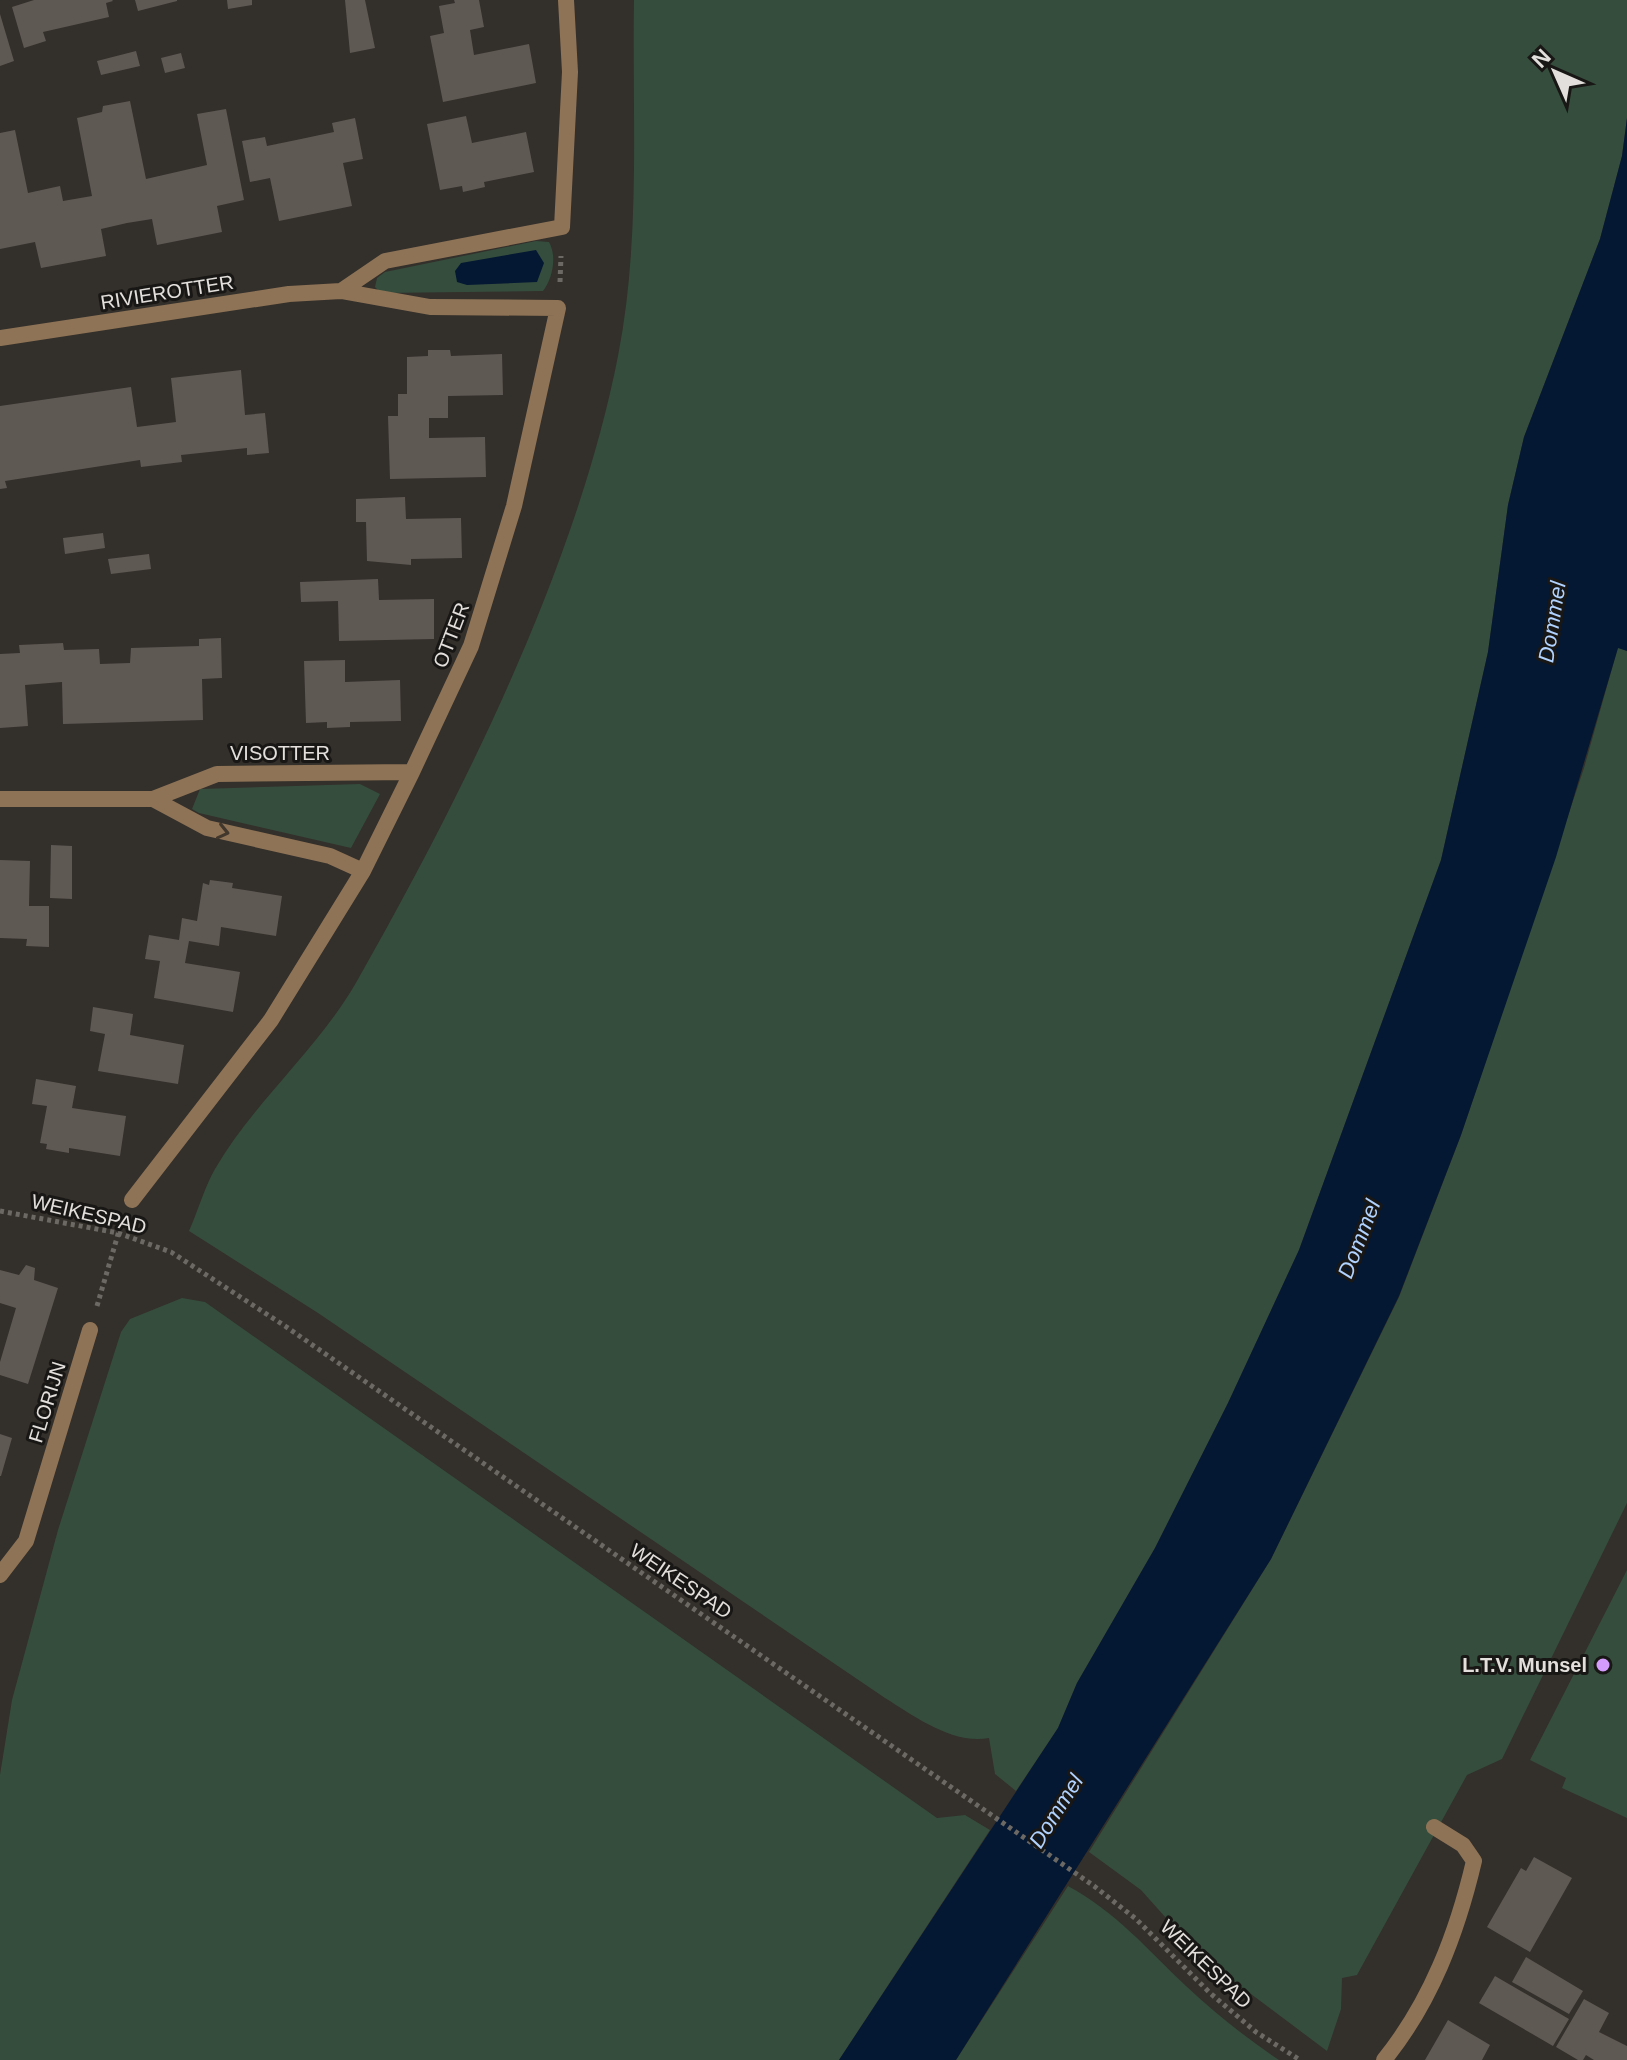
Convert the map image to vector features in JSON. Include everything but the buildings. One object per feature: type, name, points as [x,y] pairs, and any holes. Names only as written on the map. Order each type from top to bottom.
[{"type":"street","points":[[341,291],[385,261],[562,227],[570,72],[566,0]]},
{"type":"street","name":"RIVIEROTTER","points":[[0,338],[289,294],[341,291],[430,307],[558,308]]},
{"type":"street","name":"OTTER","points":[[132,1200],[271,1020],[363,871],[412,772],[471,646],[480,618],[514,506],[558,308]]},
{"type":"street","name":"VISOTTER","points":[[0,799],[153,799],[217,774],[412,772]]},
{"type":"street","name":"VISOTTER","points":[[153,799],[207,828],[330,856],[363,871]]},
{"type":"street","name":"FLORIJN","points":[[0,1575],[26,1541],[90,1330]]},
{"type":"street","points":[[1384,2060],[1406,2032],[1442,1964],[1474,1861],[1463,1845],[1434,1827]]},
{"type":"path","points":[[558,308],[562,227]]},
{"type":"path","name":"WEIKESPAD","points":[[0,1211],[118,1233],[171,1252],[285,1326],[1094,1886],[1136,1919],[1210,1993],[1256,2032],[1300,2060]]},
{"type":"path","points":[[90,1330],[118,1233]]},
{"type":"green space","points":[[634,0],[1627,0],[1627,118],[1622,156],[1600,239],[1524,437],[1508,505],[1488,652],[1441,860],[1299,1250],[1228,1403],[1155,1548],[1077,1683],[1058,1728],[1016,1791],[995,1774],[989,1738],[975,1739],[948,1733],[896,1705],[318,1313],[189,1231],[211,1176],[231,1144],[342,1006],[397,909],[437,834],[512,677],[575,516],[599,435],[625,312],[633,223]]},
{"type":"green space","points":[[536,241],[549,242],[553,254],[551,273],[543,291],[381,293],[375,287],[377,278],[385,272]]},
{"type":"green space","points":[[1618,647],[1627,651],[1627,1503],[1502,1759],[1467,1775],[1357,1975],[1342,1978],[1341,2009],[1327,2051],[1200,1956],[1141,1890],[1089,1852],[1271,1559],[1399,1297],[1461,1135],[1584,768]]},
{"type":"green space","points":[[360,784],[380,794],[351,848],[192,809],[200,789]]},
{"type":"green space","points":[[182,1298],[205,1302],[937,1818],[965,1815],[990,1830],[839,2060],[0,2060],[0,1775],[12,1700],[58,1530],[121,1332],[130,1319]]},
{"type":"green space","name":"L.T.V. Munsel","points":[[1627,1570],[1627,1818],[1562,1788],[1566,1778],[1530,1760]]},
{"type":"green space","points":[[1068,1886],[1116,1919],[1208,2006],[1279,2060],[956,2060]]},
{"type":"water","name":"Dommel","points":[[1627,118],[1627,651],[1618,648],[1556,857],[1461,1135],[1399,1296],[1271,1559],[956,2060],[839,2060],[1058,1728],[1077,1683],[1155,1548],[1228,1403],[1299,1250],[1441,860],[1488,652],[1508,505],[1524,437],[1600,239],[1622,156]]},
{"type":"water","points":[[536,250],[544,263],[537,282],[467,285],[457,282],[455,271],[461,263]]},
{"type":"place","name":"L.T.V. Munsel","points":[[1603,1665]]}]
